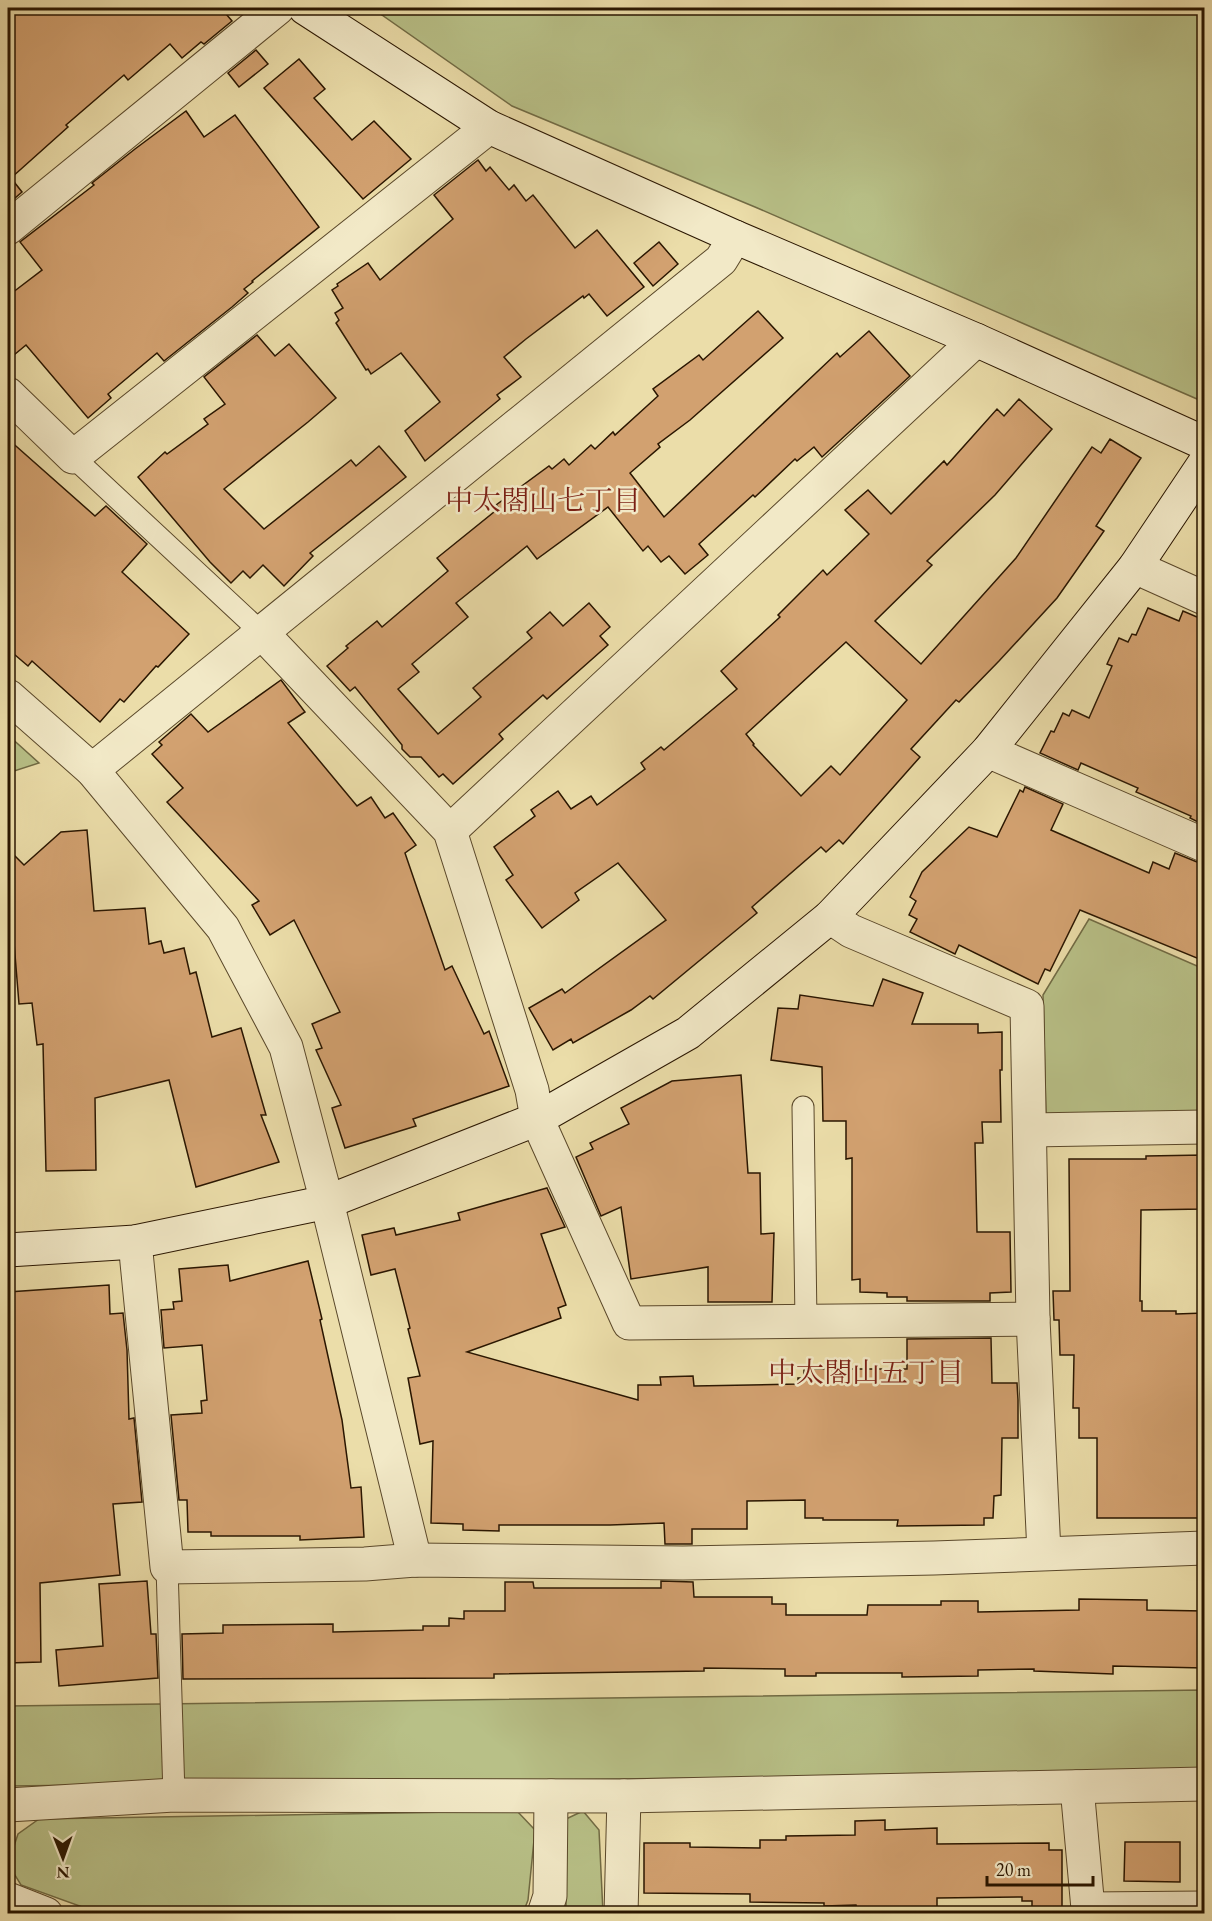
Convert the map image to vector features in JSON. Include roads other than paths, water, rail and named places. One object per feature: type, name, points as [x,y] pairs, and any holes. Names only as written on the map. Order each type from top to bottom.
[{"type":"street","points":[[8,228],[278,8]]},
{"type":"street","points":[[305,8],[489,127],[735,237],[976,340],[1204,444]]},
{"type":"street","points":[[8,394],[73,457],[489,127]]},
{"type":"street","points":[[92,770],[721,260],[735,237]]},
{"type":"street","points":[[450,831],[976,340]]},
{"type":"street","points":[[8,1250],[135,1242],[327,1202],[537,1119],[688,1033],[830,917],[988,751],[1135,567],[1204,464]]},
{"type":"street","points":[[1135,567],[1204,598]]},
{"type":"street","points":[[262,633],[450,831],[532,1090],[537,1119],[629,1323],[1033,1319]]},
{"type":"street","points":[[8,696],[92,770],[223,928],[286,1047],[327,1202],[415,1560]]},
{"type":"street","points":[[988,751],[1204,845]]},
{"type":"street","points":[[830,917],[851,931],[1027,1006],[1033,1319],[1044,1553]]},
{"type":"street","points":[[1030,1130],[1204,1127]]},
{"type":"street","points":[[135,1242],[167,1567],[365,1564],[415,1560],[683,1563],[934,1558],[1204,1548]]},
{"type":"street","points":[[8,1805],[174,1795],[624,1796],[1204,1785]]},
{"type":"street","points":[[1077,1787],[1088,1909],[1204,1908]]},
{"type":"street","points":[[544,1914],[550,1896],[551,1796]]},
{"type":"street","points":[[621,1914],[624,1796]]},
{"type":"street","points":[[8,1899],[46,1914]]},
{"type":"lane","points":[[73,457],[262,633]]},
{"type":"lane","points":[[803,1107],[806,1322]]},
{"type":"lane","points":[[167,1567],[174,1795]]},
{"type":"district","name":"中太閤山七丁目","points":[[543,500]]},
{"type":"district","name":"中太閤山五丁目","points":[[866,1372]]}]
